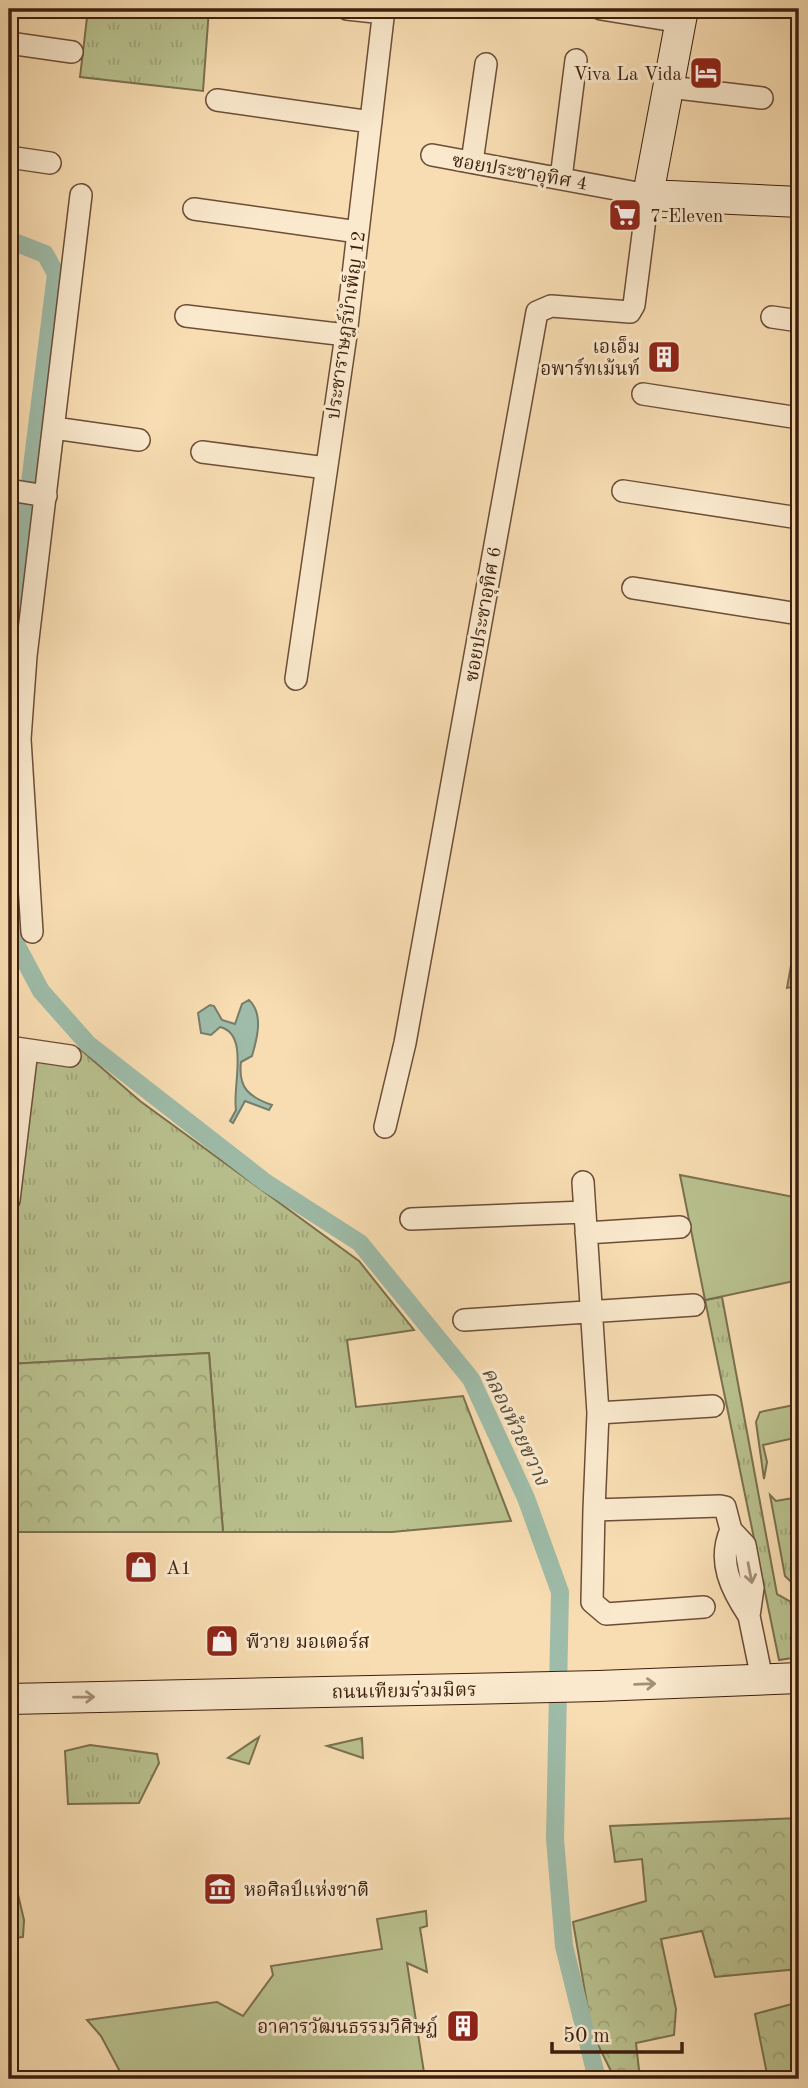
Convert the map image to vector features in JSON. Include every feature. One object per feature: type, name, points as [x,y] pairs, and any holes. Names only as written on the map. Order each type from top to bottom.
[{"type":"street","points":[[347,9],[384,11]]},
{"type":"street","points":[[601,9],[682,15],[648,195],[799,202]]},
{"type":"street","name":"ประชาราษฎร์บำเพ็ญ 12","points":[[296,679],[346,335],[384,11]]},
{"type":"street","points":[[9,43],[72,52]]},
{"type":"street","points":[[561,178],[576,60]]},
{"type":"street","points":[[472,162],[486,64]]},
{"type":"street","points":[[669,87],[762,98]]},
{"type":"street","points":[[217,100],[371,122]]},
{"type":"street","name":"ซอยประชาอุทิศ 4","points":[[432,155],[648,195]]},
{"type":"street","points":[[9,158],[50,163]]},
{"type":"street","points":[[32,932],[20,747],[26,656],[81,195]]},
{"type":"street","name":"ซอยประชาอุทิศ 6","points":[[384,1127],[405,1043],[537,312],[551,306],[630,312],[634,305],[648,195]]},
{"type":"street","points":[[194,209],[358,232]]},
{"type":"street","points":[[186,316],[346,335]]},
{"type":"street","points":[[772,317],[799,321]]},
{"type":"street","points":[[643,394],[799,418]]},
{"type":"street","points":[[54,428],[139,440]]},
{"type":"street","points":[[202,452],[326,468]]},
{"type":"street","points":[[14,490],[44,496]]},
{"type":"street","points":[[623,491],[799,518]]},
{"type":"street","points":[[633,588],[799,614]]},
{"type":"street","points":[[9,1200],[18,1049],[70,1056]]},
{"type":"street","points":[[583,1182],[597,1413],[592,1602],[606,1614],[704,1607]]},
{"type":"street","points":[[411,1219],[680,1227]]},
{"type":"street","points":[[464,1320],[694,1305]]},
{"type":"street","points":[[597,1413],[713,1406]]},
{"type":"street","points":[[594,1510],[725,1507],[731,1530],[724,1547],[732,1589],[749,1616],[762,1679]]},
{"type":"street","name":"ถนนเทียมร่วมมิตร","points":[[9,1699],[799,1678]]},
{"type":"green space","points":[[88,9],[209,9],[203,91],[80,77]]},
{"type":"green space","points":[[799,921],[799,985],[787,988]]},
{"type":"green space","points":[[37,1041],[80,1049],[140,1101],[359,1261],[414,1330],[347,1340],[356,1407],[463,1396],[511,1521],[392,1532],[223,1532],[209,1353],[9,1364],[9,1260]]},
{"type":"green space","points":[[680,1175],[799,1198],[799,1280],[705,1300]]},
{"type":"green space","points":[[722,1297],[777,1594],[793,1603],[799,1602],[799,1657],[779,1660],[705,1300]]},
{"type":"green space","points":[[209,1353],[223,1532],[9,1532],[9,1364]]},
{"type":"green space","points":[[799,1404],[799,1437],[763,1445],[767,1462],[764,1479],[756,1422],[760,1412]]},
{"type":"green space","points":[[770,1495],[776,1501],[799,1497],[799,1579],[790,1581],[785,1576]]},
{"type":"green space","points":[[259,1737],[249,1764],[228,1758]]},
{"type":"green space","points":[[362,1738],[363,1758],[327,1746]]},
{"type":"green space","points":[[90,1745],[157,1754],[159,1763],[139,1803],[68,1804],[65,1751]]},
{"type":"green space","points":[[799,1818],[799,1969],[715,1977],[702,1931],[661,1939],[676,2009],[674,2035],[636,2043],[640,2079],[615,2079],[592,2033],[573,1922],[646,1901],[642,1859],[615,1862],[610,1826]]},
{"type":"green space","points":[[9,1856],[24,1920],[23,1937],[9,1939]]},
{"type":"green space","points":[[426,1911],[427,1926],[420,1928],[427,1972],[407,1963],[425,2079],[124,2079],[101,2036],[87,2020],[217,2002],[243,2016],[273,1975],[271,1966],[382,1949],[377,1919]]},
{"type":"green space","points":[[799,2002],[799,2079],[768,2079],[755,2014]]},
{"type":"shaded area","points":[[249,1000],[256,1012],[258,1027],[252,1056],[241,1062],[241,1079],[251,1095],[272,1105],[269,1110],[245,1101],[233,1123],[230,1121],[236,1110],[238,1063],[235,1040],[229,1032],[220,1027],[211,1035],[201,1033],[198,1013],[210,1005],[214,1006],[222,1020],[235,1024],[242,1004]]},
{"type":"waterway","name":"คลองห้วยขวาง","points":[[9,240],[45,254],[56,274],[11,635],[9,677]]},
{"type":"waterway","name":"คลองห้วยขวาง","points":[[9,856],[17,946],[41,991],[88,1044],[265,1182],[360,1243],[471,1379],[526,1498],[560,1592],[555,1839],[564,1946],[597,2079]]},
{"type":"place","name":"Viva La Vida","points":[[706,73]]},
{"type":"place","name":"7-Eleven","points":[[625,215]]},
{"type":"place","name":"เอเอ็ม อพาร์ทเม้นท์","points":[[664,357]]},
{"type":"place","name":"A1","points":[[141,1567]]},
{"type":"place","name":"พีวาย มอเตอร์ส","points":[[222,1641]]},
{"type":"place","name":"หอศิลป์แห่งชาติ","points":[[220,1889]]},
{"type":"place","name":"อาคารวัฒนธรรมวิศิษฏ์","points":[[463,2026]]}]
